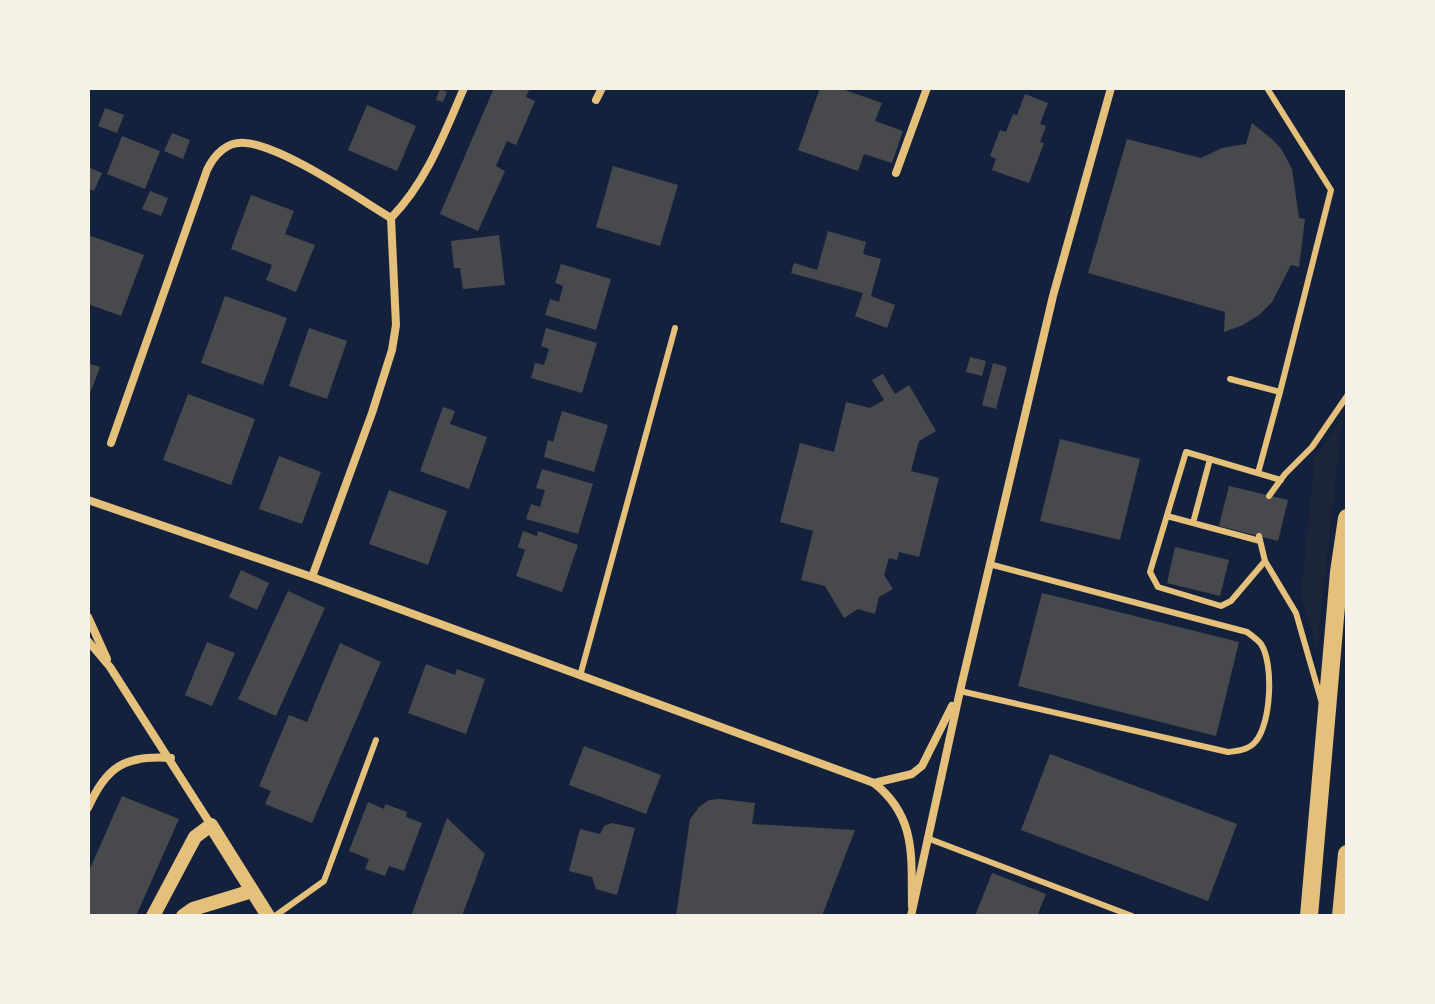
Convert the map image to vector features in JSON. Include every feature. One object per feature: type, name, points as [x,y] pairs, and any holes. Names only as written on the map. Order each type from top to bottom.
[{"type":"main road","points":[[1309,916],[1339,572],[1347,518]]},
{"type":"main road","points":[[1341,916],[1347,854]]},
{"type":"street","points":[[312,577],[392,350],[396,325],[391,218],[428,169],[464,88]]},
{"type":"street","points":[[596,100],[602,88]]},
{"type":"street","points":[[896,173],[927,88]]},
{"type":"street","points":[[912,906],[1053,296],[1111,88]]},
{"type":"street","points":[[111,443],[207,170],[221,151],[231,144],[244,142],[260,146],[291,160],[391,218]]},
{"type":"street","points":[[88,500],[312,577],[874,783],[886,793],[906,823],[911,847],[911,916]]},
{"type":"street","points":[[88,617],[110,667]]},
{"type":"street","points":[[88,641],[110,667],[171,758],[268,916]]},
{"type":"street","points":[[874,783],[912,774],[922,766],[960,691]]},
{"type":"street","points":[[88,808],[99,784],[117,767],[141,758],[171,758]]},
{"type":"street","points":[[153,916],[195,837],[211,825]]},
{"type":"street","points":[[183,916],[193,909],[252,891]]},
{"type":"lane","points":[[1258,473],[1331,190],[1267,88]]},
{"type":"lane","points":[[580,676],[675,328]]},
{"type":"lane","points":[[1230,379],[1280,392]]},
{"type":"lane","points":[[1269,496],[1312,447],[1347,396]]},
{"type":"lane","points":[[1265,561],[1231,601],[1221,606],[1158,587],[1150,572],[1186,452],[1281,480]]},
{"type":"lane","points":[[1193,523],[1210,459]]},
{"type":"lane","points":[[1167,516],[1260,539],[1265,561],[1296,613],[1327,720]]},
{"type":"lane","points":[[960,691],[1228,752],[1243,750],[1255,743],[1263,729],[1270,687],[1268,661],[1261,643],[1247,632],[989,564]]},
{"type":"lane","points":[[275,916],[324,881],[376,740]]},
{"type":"lane","points":[[927,838],[1132,916]]},
{"type":"shaded area","points":[[1342,420],[1317,648],[1301,593],[1315,457]]},
{"type":"building","points":[[494,88],[530,88],[526,97],[535,101],[516,145],[507,141],[496,166],[505,171],[478,231],[440,214]]},
{"type":"building","points":[[820,88],[839,88],[882,103],[875,121],[903,131],[892,163],[864,154],[858,171],[798,150]]},
{"type":"building","points":[[440,89],[447,92],[443,102],[436,100]]},
{"type":"building","points":[[1025,94],[1048,103],[1040,124],[1046,126],[1040,142],[1044,143],[1029,183],[992,170],[996,159],[990,156],[1000,130],[1006,132]]},
{"type":"building","points":[[367,105],[416,126],[397,171],[348,150]]},
{"type":"building","points":[[105,108],[124,115],[117,133],[98,126]]},
{"type":"building","points":[[1252,123],[1282,150],[1292,169],[1299,218],[1305,219],[1299,267],[1291,265],[1272,302],[1259,315],[1224,332],[1225,312],[1088,273],[1127,139],[1201,158],[1222,148],[1246,144]]},
{"type":"building","points":[[172,133],[190,140],[183,159],[164,151]]},
{"type":"building","points":[[122,136],[160,151],[145,189],[107,174]]},
{"type":"building","points":[[613,166],[678,185],[660,246],[596,227]]},
{"type":"building","points":[[88,167],[102,173],[94,191],[88,188]]},
{"type":"building","points":[[150,191],[168,198],[161,216],[142,209]]},
{"type":"building","points":[[251,195],[294,211],[285,234],[315,245],[296,292],[266,280],[272,265],[231,249]]},
{"type":"building","points":[[828,231],[866,242],[863,254],[881,259],[871,296],[895,305],[887,328],[855,316],[863,293],[791,273],[794,263],[817,270]]},
{"type":"building","points":[[88,235],[144,255],[121,316],[88,304]]},
{"type":"building","points":[[499,235],[505,285],[463,289],[460,268],[454,268],[451,241]]},
{"type":"building","points":[[561,264],[611,279],[596,330],[545,315],[550,299],[559,302],[563,286],[555,283]]},
{"type":"building","points":[[225,296],[287,318],[263,385],[201,363]]},
{"type":"building","points":[[309,328],[347,341],[327,399],[289,386]]},
{"type":"building","points":[[546,328],[597,343],[582,393],[531,378],[535,363],[544,365],[549,349],[541,346]]},
{"type":"building","points":[[970,357],[986,361],[982,376],[966,372]]},
{"type":"building","points":[[88,363],[100,367],[88,399]]},
{"type":"building","points":[[993,363],[1007,367],[996,409],[982,405]]},
{"type":"building","points":[[883,374],[895,394],[909,385],[936,431],[919,441],[911,471],[939,478],[919,557],[899,552],[897,560],[889,558],[884,575],[893,589],[879,597],[875,614],[858,609],[844,618],[825,586],[801,580],[813,531],[780,522],[800,443],[834,452],[846,402],[870,408],[884,400],[872,380]]},
{"type":"building","points":[[188,394],[255,419],[231,485],[163,460]]},
{"type":"building","points":[[443,407],[455,411],[450,424],[487,437],[469,489],[420,471]]},
{"type":"building","points":[[562,411],[608,425],[594,472],[544,457],[548,440],[553,442]]},
{"type":"building","points":[[1060,439],[1140,459],[1120,540],[1040,521]]},
{"type":"building","points":[[279,456],[321,472],[302,524],[259,509]]},
{"type":"building","points":[[542,469],[593,484],[578,534],[526,519],[531,504],[540,507],[545,490],[536,488]]},
{"type":"building","points":[[1229,486],[1288,500],[1278,541],[1219,526]]},
{"type":"building","points":[[389,490],[447,511],[428,565],[369,544]]},
{"type":"building","points":[[523,531],[537,536],[538,531],[578,545],[562,592],[516,576],[525,550],[518,547]]},
{"type":"building","points":[[1175,547],[1229,560],[1220,596],[1167,583]]},
{"type":"building","points":[[241,570],[269,583],[257,610],[229,597]]},
{"type":"building","points":[[288,591],[325,608],[276,716],[238,699]]},
{"type":"building","points":[[1042,593],[1239,642],[1216,736],[1018,686]]},
{"type":"building","points":[[207,642],[235,653],[212,706],[185,695]]},
{"type":"building","points":[[340,643],[381,662],[312,823],[265,804],[271,791],[259,786],[289,715],[307,722]]},
{"type":"building","points":[[426,664],[455,675],[457,669],[485,679],[466,734],[408,713]]},
{"type":"building","points":[[584,746],[661,775],[646,814],[569,785]]},
{"type":"building","points":[[1050,754],[1237,824],[1208,901],[1021,830]]},
{"type":"building","points":[[122,796],[179,819],[136,916],[88,916],[88,873]]},
{"type":"building","points":[[709,800],[755,803],[752,824],[855,830],[822,916],[676,916],[690,819]]},
{"type":"building","points":[[368,802],[384,809],[385,804],[407,812],[406,817],[422,823],[404,871],[389,866],[385,876],[365,869],[369,859],[349,851]]},
{"type":"building","points":[[447,818],[485,854],[462,916],[411,916]]},
{"type":"building","points":[[612,823],[635,828],[617,895],[596,889],[592,877],[569,871],[580,829],[600,834],[604,826]]},
{"type":"building","points":[[992,873],[1046,894],[1037,916],[975,916]]}]
